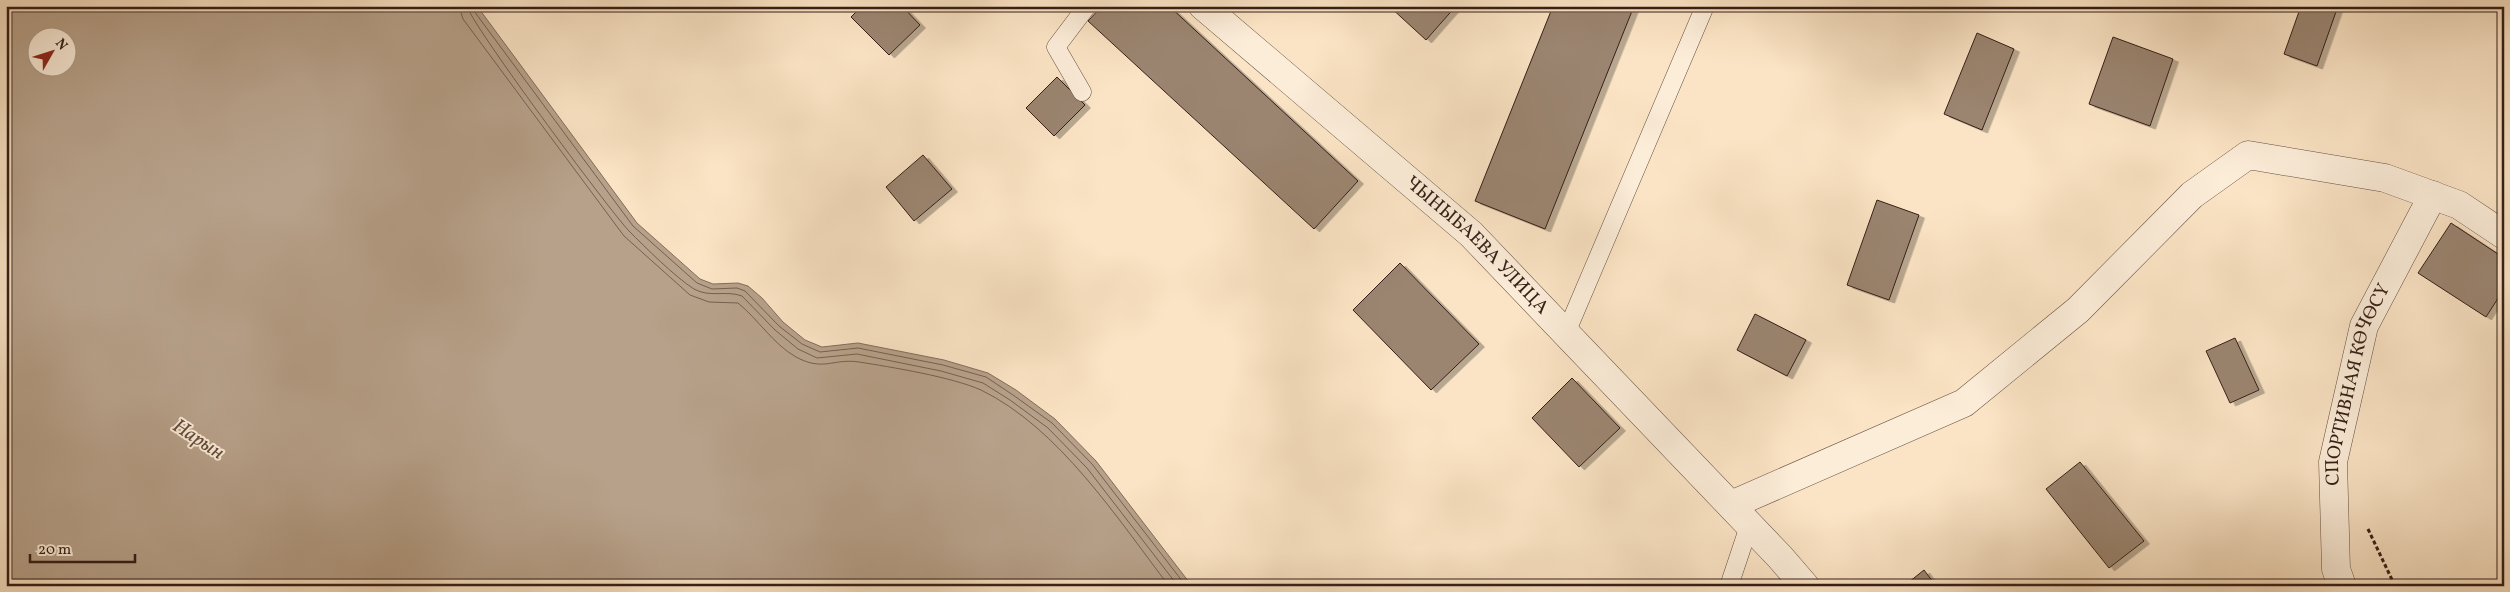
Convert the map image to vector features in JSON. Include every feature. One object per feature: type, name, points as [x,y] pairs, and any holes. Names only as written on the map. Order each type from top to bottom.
[{"type":"street","name":"ЧЫНЫБАЕВА УЛИЦА","points":[[1203,6],[1471,234],[1731,505],[1780,557],[1804,586]]},
{"type":"street","points":[[1731,505],[1964,403],[2078,310],[2192,195],[2248,155],[2385,178],[2459,205],[2504,235]]},
{"type":"street","name":"СПОРТИВНАЯ КӨЧӨСҮ","points":[[2342,586],[2336,569],[2333,462],[2364,326],[2432,195]]},
{"type":"lane","points":[[1082,92],[1056,47],[1087,6]]},
{"type":"lane","points":[[1566,333],[1705,6]]},
{"type":"lane","points":[[1729,586],[1749,526]]},
{"type":"water","name":"Нарын","points":[[6,6],[477,6],[637,223],[700,279],[713,284],[738,283],[748,286],[762,298],[783,322],[805,340],[822,347],[858,343],[944,360],[988,373],[1016,390],[1055,419],[1096,461],[1192,586],[6,586]]},
{"type":"building","points":[[862,6],[902,6],[920,25],[889,55],[851,17]]},
{"type":"building","points":[[1102,6],[1169,6],[1358,181],[1314,229],[1088,21]]},
{"type":"building","points":[[1389,6],[1456,6],[1426,40]]},
{"type":"building","points":[[1553,6],[1634,6],[1545,229],[1475,201]]},
{"type":"building","points":[[2301,6],[2338,6],[2317,66],[2284,54]]},
{"type":"building","points":[[1977,33],[2014,49],[1982,130],[1944,114]]},
{"type":"building","points":[[2113,37],[2173,59],[2150,126],[2089,104]]},
{"type":"building","points":[[1057,77],[1085,105],[1054,136],[1026,108]]},
{"type":"building","points":[[923,155],[952,189],[914,221],[886,187]]},
{"type":"building","points":[[1877,200],[1919,215],[1889,300],[1847,285]]},
{"type":"building","points":[[2451,223],[2504,258],[2504,289],[2486,317],[2418,273]]},
{"type":"building","points":[[1400,263],[1479,344],[1431,390],[1353,310]]},
{"type":"building","points":[[1755,314],[1806,340],[1787,376],[1737,350]]},
{"type":"building","points":[[2235,338],[2259,390],[2230,403],[2206,351]]},
{"type":"building","points":[[1572,378],[1620,428],[1579,467],[1532,418]]},
{"type":"building","points":[[2080,462],[2144,541],[2109,568],[2046,489]]},
{"type":"building","points":[[1924,570],[1936,586],[1904,586]]}]
